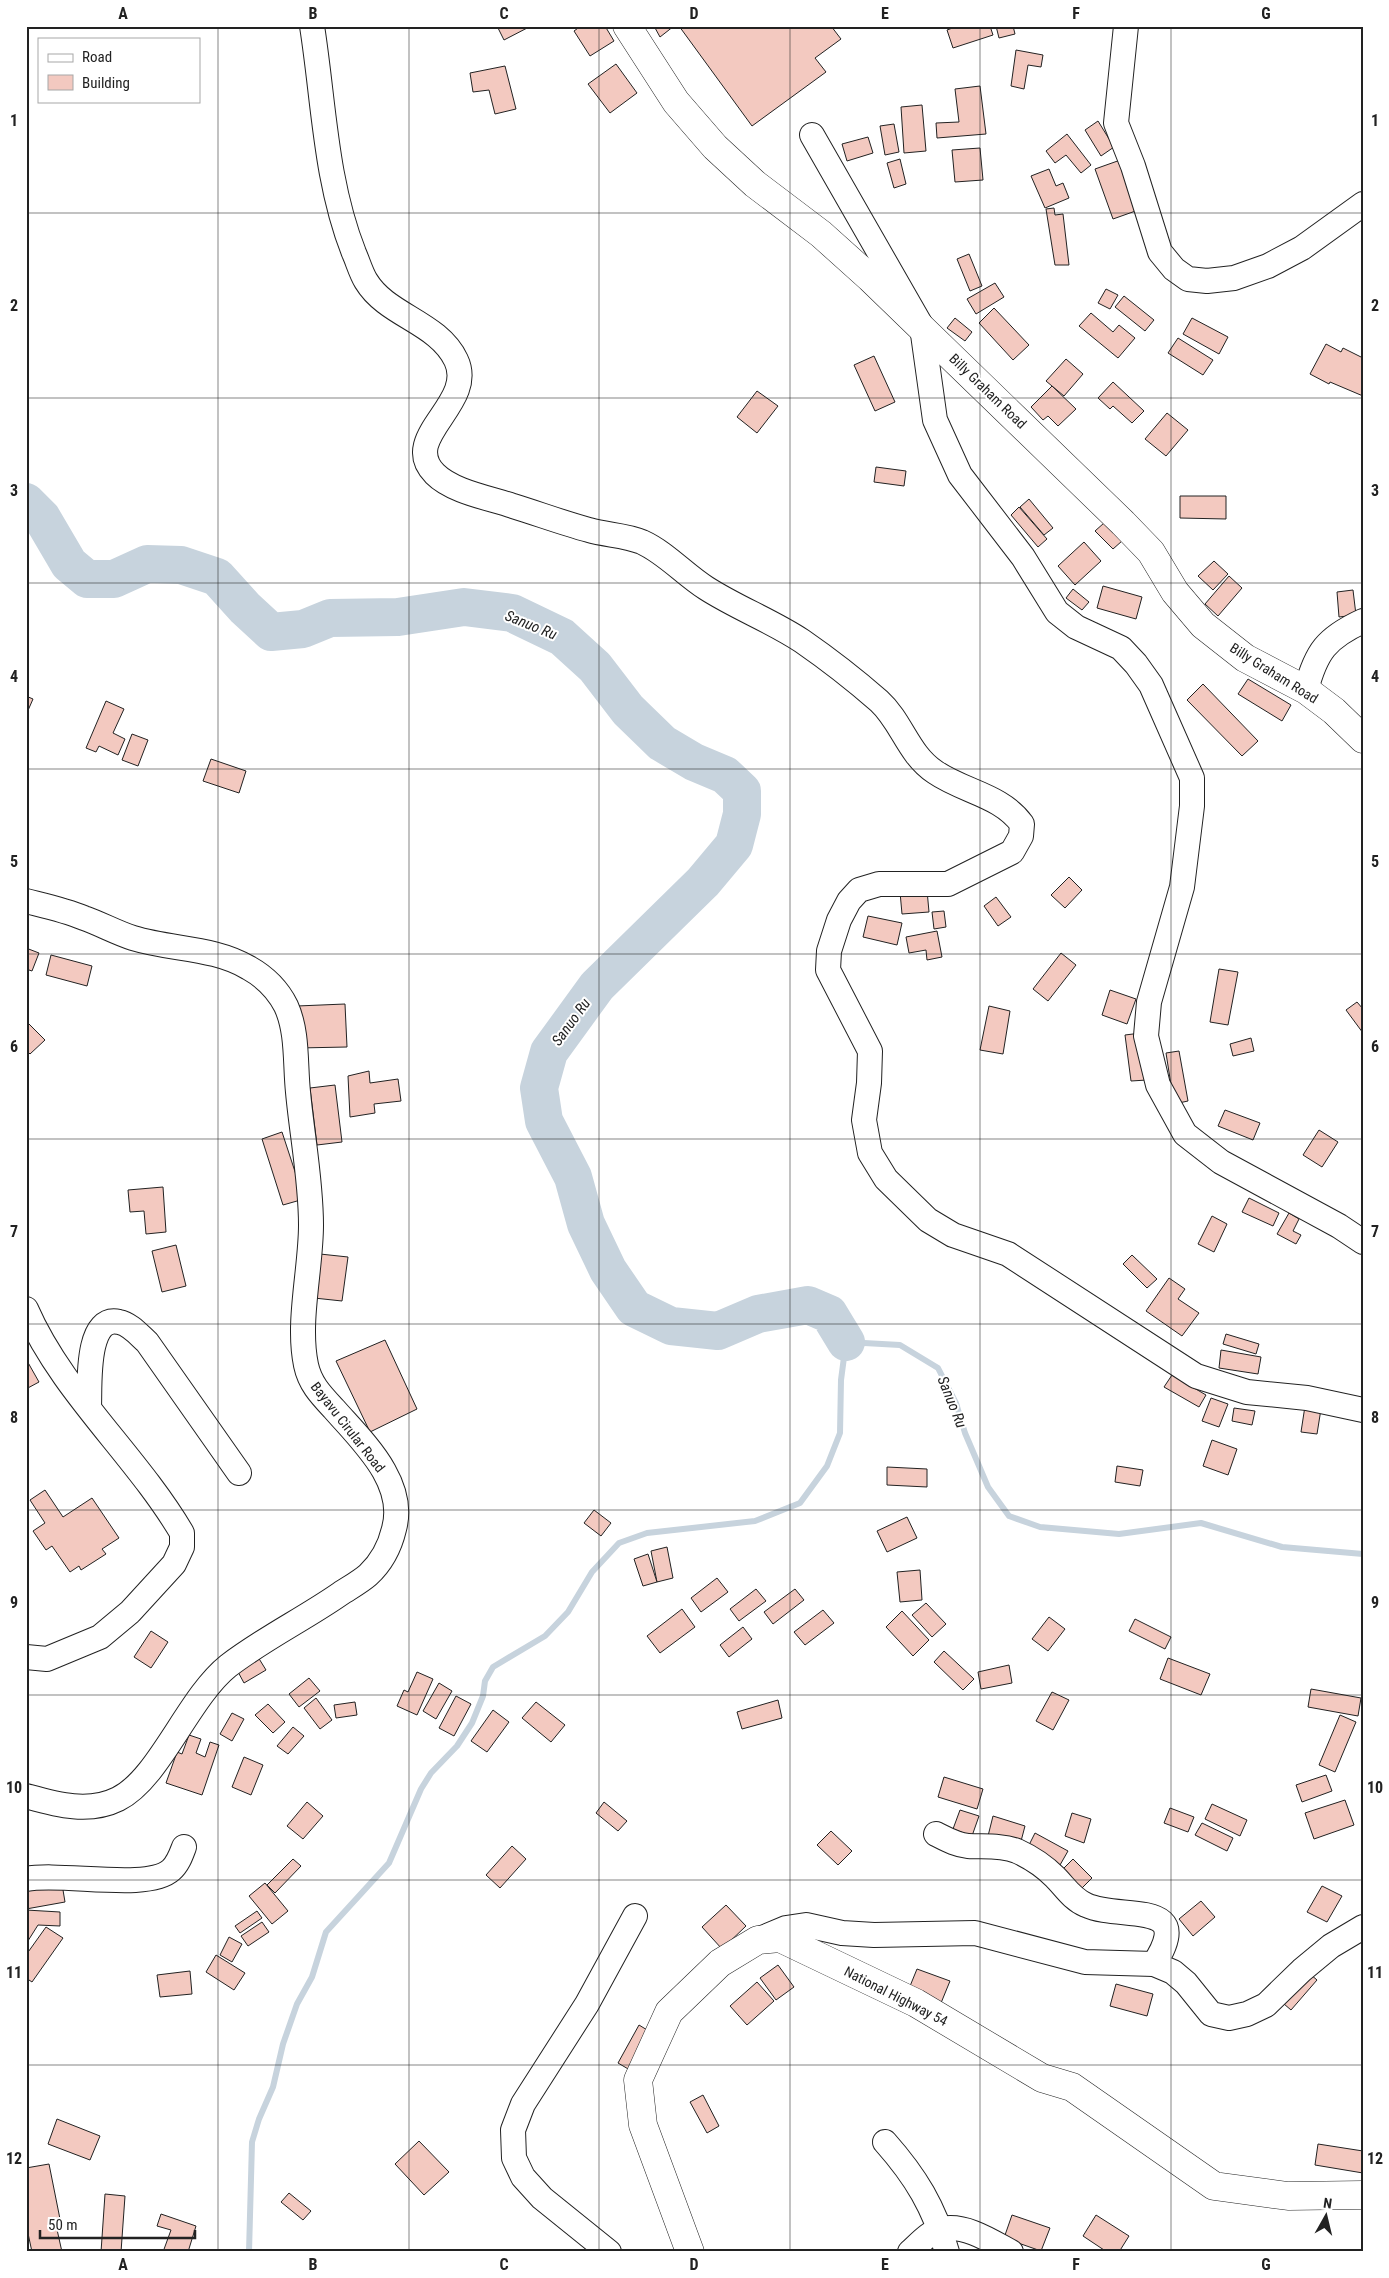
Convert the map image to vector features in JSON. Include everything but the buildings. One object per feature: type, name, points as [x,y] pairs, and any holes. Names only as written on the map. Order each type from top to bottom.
[{"type":"main road","name":"Billy Graham Road","points":[[627,26],[676,102],[715,146],[755,184],[821,234],[922,327],[1151,552],[1175,592],[1203,624],[1245,658],[1306,690],[1334,711],[1363,740]]},
{"type":"main road","name":"National Highway 54","points":[[690,2252],[643,2125],[638,2080],[669,2012],[720,1963],[758,1940],[780,1938],[916,2003],[1042,2078],[1072,2087],[1214,2186],[1288,2196],[1363,2196]]},
{"type":"street","points":[[312,26],[321,114],[341,220],[365,280],[381,300],[445,344],[455,358],[461,373],[459,387],[425,445],[425,460],[436,476],[466,492],[591,530],[640,542],[659,552],[705,588],[801,640],[889,711],[913,752],[933,771],[959,786],[997,801],[1014,813],[1022,824],[1021,836],[1012,852],[948,884],[879,884],[859,890],[849,901],[839,920],[828,952],[828,970],[870,1051],[869,1083],[864,1120],[870,1153],[886,1179],[928,1220],[953,1235],[1008,1254],[1196,1376],[1247,1392],[1307,1398],[1363,1410]]},
{"type":"street","points":[[1126,26],[1116,123],[1133,166],[1160,252],[1174,269],[1188,279],[1207,281],[1234,278],[1268,266],[1302,248],[1363,204]]},
{"type":"street","points":[[812,135],[922,327],[935,420],[960,475],[1024,558],[1056,612],[1076,627],[1121,648],[1141,671],[1155,693],[1192,778],[1192,806],[1182,887],[1149,1002],[1146,1036],[1158,1085],[1185,1134],[1221,1162],[1339,1226],[1363,1242]]},
{"type":"street","points":[[1306,690],[1313,662],[1338,632],[1363,621]]},
{"type":"street","name":"Bayavu Cirular Road","points":[[26,901],[82,917],[133,938],[196,949],[222,957],[248,967],[277,991],[288,1009],[294,1034],[298,1091],[311,1196],[311,1252],[304,1323],[306,1364],[313,1386],[355,1433],[384,1471],[396,1501],[395,1526],[386,1551],[368,1574],[225,1669],[189,1712],[144,1777],[128,1793],[115,1801],[77,1807],[26,1796]]},
{"type":"street","points":[[26,1309],[63,1376],[120,1446],[182,1533],[182,1547],[174,1564],[130,1612],[100,1637],[47,1659],[26,1657]]},
{"type":"street","points":[[89,1408],[94,1340],[98,1330],[106,1323],[118,1321],[129,1326],[147,1342],[239,1473]]},
{"type":"street","points":[[936,1834],[955,1844],[968,1846],[984,1845],[1016,1851],[1036,1862],[1055,1877],[1066,1891],[1084,1904],[1097,1909],[1157,1917],[1165,1926],[1168,1936],[1164,1950],[1154,1964]]},
{"type":"street","points":[[26,1879],[64,1876],[140,1881],[164,1875],[172,1870],[184,1847]]},
{"type":"street","points":[[609,2252],[542,2198],[523,2177],[514,2158],[513,2130],[523,2104],[587,2004],[635,1916]]},
{"type":"street","points":[[758,1940],[786,1928],[806,1925],[842,1933],[874,1935],[975,1933],[1085,1962],[1154,1964],[1173,1972],[1186,1983],[1211,2014],[1228,2018],[1247,2014],[1266,2005],[1302,1970],[1331,1946],[1363,1927]]},
{"type":"street","points":[[885,2142],[909,2169],[940,2229],[947,2252]]},
{"type":"street","points":[[910,2252],[940,2229],[965,2230],[1011,2252]]},
{"type":"waterway","name":"Sanuo Ru","points":[[26,502],[42,518],[69,564],[87,579],[114,579],[147,564],[181,565],[217,577],[245,608],[271,632],[303,629],[330,618],[398,617],[464,607],[512,613],[562,637],[595,667],[628,710],[662,743],[694,762],[725,775],[742,791],[742,814],[734,845],[703,882],[597,986],[549,1052],[539,1088],[544,1121],[573,1177],[586,1224],[608,1270],[634,1308],[671,1326],[718,1331],[758,1314],[808,1305],[829,1314],[846,1342]]},
{"type":"waterway","points":[[249,2252],[252,2142],[259,2119],[273,2087],[283,2044],[297,2004],[312,1977],[326,1932],[389,1863],[421,1789],[431,1773],[457,1746],[472,1723],[483,1696],[485,1681],[493,1667],[545,1636],[568,1612],[592,1572],[619,1543],[647,1533],[755,1521],[800,1503],[827,1466],[840,1433],[841,1380],[846,1342],[900,1345],[938,1368],[956,1403],[965,1433],[988,1487],[1009,1516],[1040,1527],[1119,1534],[1201,1523],[1282,1547],[1363,1554]]}]
